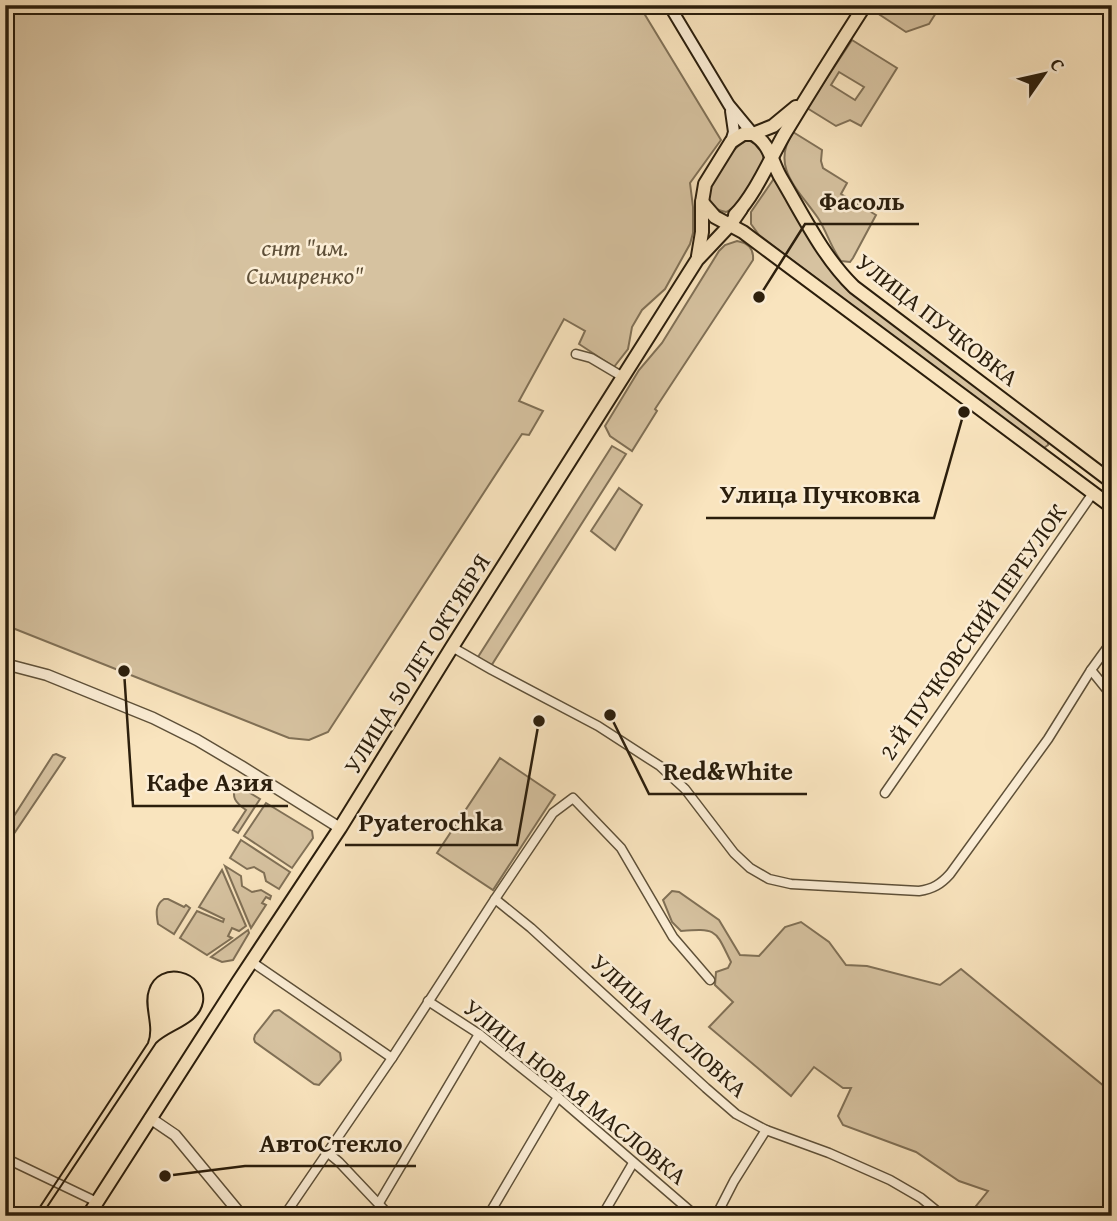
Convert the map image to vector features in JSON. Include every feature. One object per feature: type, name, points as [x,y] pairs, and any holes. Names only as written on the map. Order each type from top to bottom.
[{"type":"main road","points":[[668,5],[729,105],[753,134]]},
{"type":"main road","points":[[772,159],[809,93],[865,5]]},
{"type":"main road","points":[[731,142],[743,134],[753,134],[773,126],[809,93]]},
{"type":"main road","points":[[697,260],[705,184],[731,142],[734,132],[729,105]]},
{"type":"main road","name":"УЛИЦА ПУЧКОВКА","points":[[753,134],[765,143],[821,246],[835,267],[854,287],[1112,482]]},
{"type":"main road","name":"УЛИЦА 50 ЛЕТ ОКТЯБРЯ","points":[[88,1216],[340,828],[697,260],[730,225],[772,159]]},
{"type":"main road","points":[[702,202],[715,217],[728,219],[741,209]]},
{"type":"main road","name":"УЛИЦА ПУЧКОВКА","points":[[715,217],[743,232],[1112,507]]},
{"type":"main road","points":[[1048,459],[1060,442]]},
{"type":"street","points":[[576,355],[591,358],[623,377]]},
{"type":"street","name":"2-Й ПУЧКОВСКИЙ ПЕРЕУЛОК","points":[[885,793],[1093,493]]},
{"type":"street","points":[[452,647],[604,729],[660,766],[685,789],[734,853],[768,880],[791,884],[919,891],[930,890],[941,884],[950,874],[1048,739],[1112,641]]},
{"type":"street","points":[[5,664],[47,675],[164,723],[241,766],[340,828]]},
{"type":"street","points":[[1091,670],[1112,696]]},
{"type":"street","points":[[284,1216],[392,1058],[553,813],[573,798],[621,848],[673,937],[710,980]]},
{"type":"street","name":"УЛИЦА МАСЛОВКА","points":[[495,899],[531,928],[736,1114],[766,1130],[829,1153],[890,1180],[921,1198],[943,1216]]},
{"type":"street","points":[[252,962],[392,1058]]},
{"type":"street","name":"УЛИЦА НОВАЯ МАСЛОВКА","points":[[428,1001],[479,1034],[558,1097],[696,1216]]},
{"type":"street","points":[[379,1203],[479,1034]]},
{"type":"street","points":[[488,1216],[558,1097]]},
{"type":"street","points":[[150,1118],[175,1135],[242,1216]]},
{"type":"street","points":[[716,1216],[766,1130]]},
{"type":"street","points":[[327,1152],[340,1162],[390,1216]]},
{"type":"street","points":[[5,1158],[97,1202]]},
{"type":"street","points":[[602,1216],[633,1163]]},
{"type":"green space","name":"снт \"им. Симиренко\"","points":[[5,5],[639,5],[721,140],[690,183],[693,233],[690,244],[665,289],[642,310],[632,327],[628,349],[614,367],[579,344],[585,331],[564,319],[519,401],[543,411],[529,435],[522,434],[328,732],[309,740],[289,738],[5,625]]},
{"type":"green space","points":[[874,5],[941,5],[929,24],[906,32],[871,9]]},
{"type":"green space","points":[[852,40],[897,68],[861,126],[850,120],[836,126],[807,108]],"holes":[[[839,72],[864,87],[855,100],[831,85]]]},
{"type":"green space","points":[[793,132],[822,150],[823,168],[847,183],[841,194],[876,215],[850,262],[841,261],[818,218],[789,177],[784,156]]},
{"type":"green space","points":[[748,140],[761,149],[763,164],[735,207],[726,212],[716,209],[708,200],[710,188],[733,152]]},
{"type":"green space","points":[[775,177],[826,261],[1048,439],[1048,445],[1039,447],[759,235],[751,224],[751,212]]},
{"type":"green space","points":[[737,241],[750,247],[753,260],[655,409],[657,411],[632,451],[610,436],[605,426],[639,370],[662,343],[719,251],[725,245]]},
{"type":"green space","points":[[612,446],[626,454],[491,666],[478,657]]},
{"type":"green space","points":[[619,488],[642,505],[615,550],[591,531]]},
{"type":"green space","points":[[56,754],[65,758],[5,847],[5,830]]},
{"type":"green space","points":[[500,758],[555,795],[493,890],[437,853]]},
{"type":"green space","points":[[237,785],[260,799],[238,833],[233,830],[246,810],[235,799]]},
{"type":"green space","points":[[266,803],[312,831],[313,838],[292,868],[244,836]]},
{"type":"green space","points":[[241,840],[290,872],[279,889],[266,881],[264,873],[254,867],[247,869],[230,858]]},
{"type":"green space","points":[[225,866],[241,876],[242,886],[252,892],[261,890],[271,896],[270,899],[266,897],[262,903],[266,905],[251,928]]},
{"type":"green space","points":[[222,870],[246,926],[239,931],[232,928],[228,936],[232,938],[207,955],[180,938],[197,911],[223,922],[224,919],[199,907]]},
{"type":"green space","points":[[672,891],[679,892],[719,920],[740,955],[759,956],[785,927],[801,922],[829,942],[846,965],[867,966],[940,985],[961,969],[1112,1091],[1112,1216],[968,1216],[988,1191],[959,1181],[916,1152],[843,1125],[838,1116],[851,1088],[843,1088],[814,1067],[791,1096],[709,1027],[733,1002],[715,985],[716,972],[728,968],[731,962],[714,933],[702,930],[681,931],[672,922],[663,900]]},
{"type":"green space","points":[[164,899],[190,908],[174,934],[158,924],[157,910]]},
{"type":"green space","points":[[248,930],[249,933],[233,960],[222,962],[211,957]]},
{"type":"green space","points":[[279,1010],[340,1053],[341,1060],[319,1085],[255,1042],[255,1035],[274,1011]]},
{"type":"tram line","points":[[34,1216],[148,1043],[150,1030],[147,1003],[154,980],[171,972],[190,976],[198,982],[202,991],[203,1002],[200,1010],[190,1021],[156,1043],[41,1216]]},
{"type":"place","name":"Фасоль","points":[[759,297]]},
{"type":"place","name":"Улица Пучковка","points":[[964,412]]},
{"type":"place","name":"Кафе Азия","points":[[124,671]]},
{"type":"place","name":"Red&White","points":[[610,715]]},
{"type":"place","name":"Pyaterochka","points":[[539,721]]},
{"type":"place","name":"АвтоСтекло","points":[[165,1176]]}]
